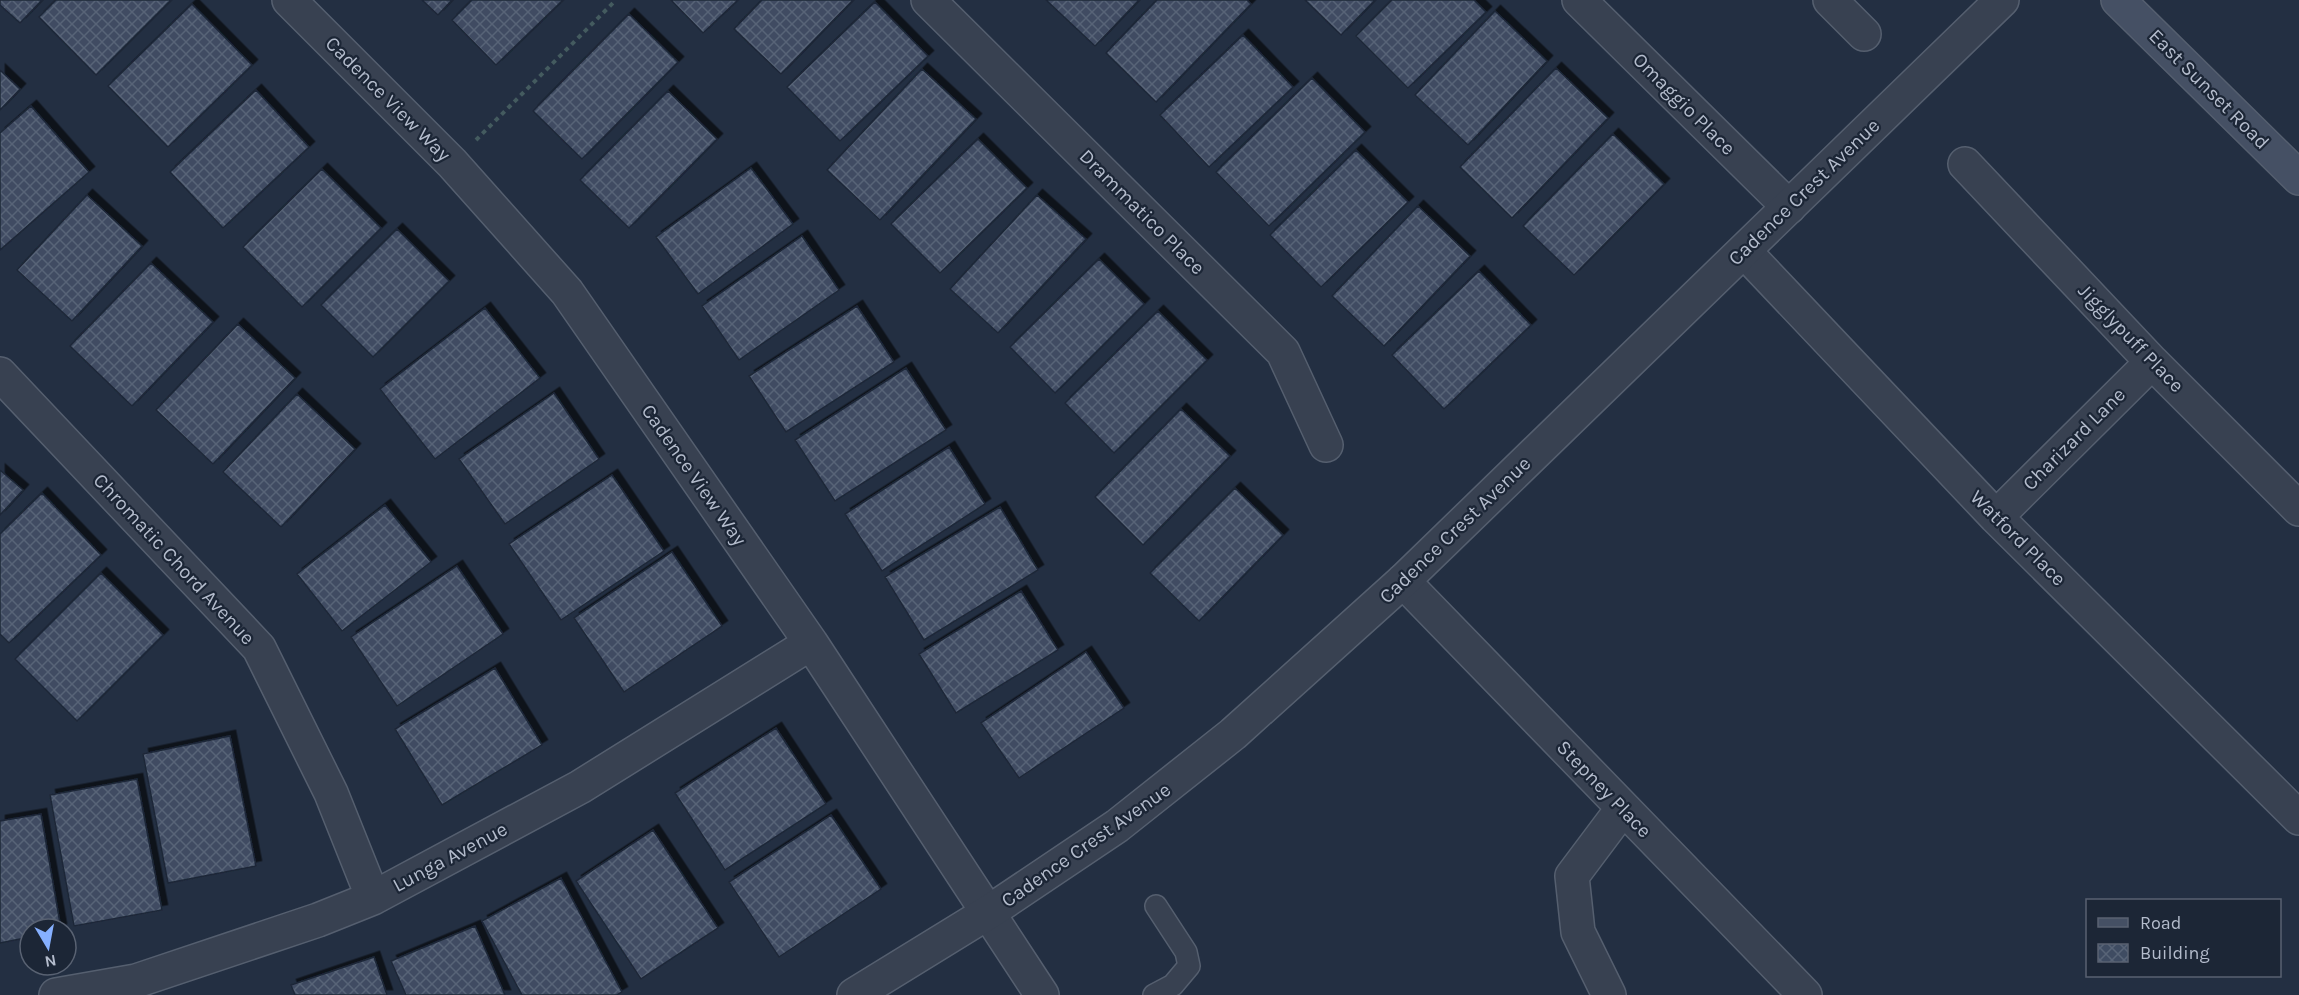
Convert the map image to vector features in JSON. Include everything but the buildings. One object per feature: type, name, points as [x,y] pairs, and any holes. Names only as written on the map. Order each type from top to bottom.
[{"type":"main road","name":"East Sunset Road","points":[[2118,0],[2299,178]]},
{"type":"street","name":"Cadence View Way","points":[[289,0],[452,163],[567,292],[811,643],[1042,995]]},
{"type":"street","name":"Drammatico Place","points":[[928,0],[1283,352],[1326,445]]},
{"type":"street","name":"Omaggio Place","points":[[1579,0],[1789,207]]},
{"type":"street","points":[[1830,0],[1864,34]]},
{"type":"street","name":"Cadence Crest Avenue","points":[[854,995],[989,912],[1117,826],[1242,727],[1403,581],[2002,0]]},
{"type":"street","name":"Jigglypuff Place","points":[[1965,164],[2152,362],[2299,509]]},
{"type":"street","name":"Watford Place","points":[[1744,251],[1996,516],[2299,818]]},
{"type":"street","name":"Charizard Lane","points":[[1996,516],[2152,362]]},
{"type":"street","name":"Chromatic Chord Avenue","points":[[0,374],[259,648],[331,793],[373,898]]},
{"type":"street","name":"Stepney Place","points":[[1403,581],[1805,995]]},
{"type":"street","name":"Lunga Avenue","points":[[56,995],[136,981],[318,920],[373,898],[580,787],[811,643]]},
{"type":"street","points":[[1609,995],[1578,932],[1572,876],[1623,808]]},
{"type":"lane","points":[[1154,995],[1173,985],[1189,966],[1186,952],[1156,906]]},
{"type":"path","points":[[452,163],[616,0]]}]
